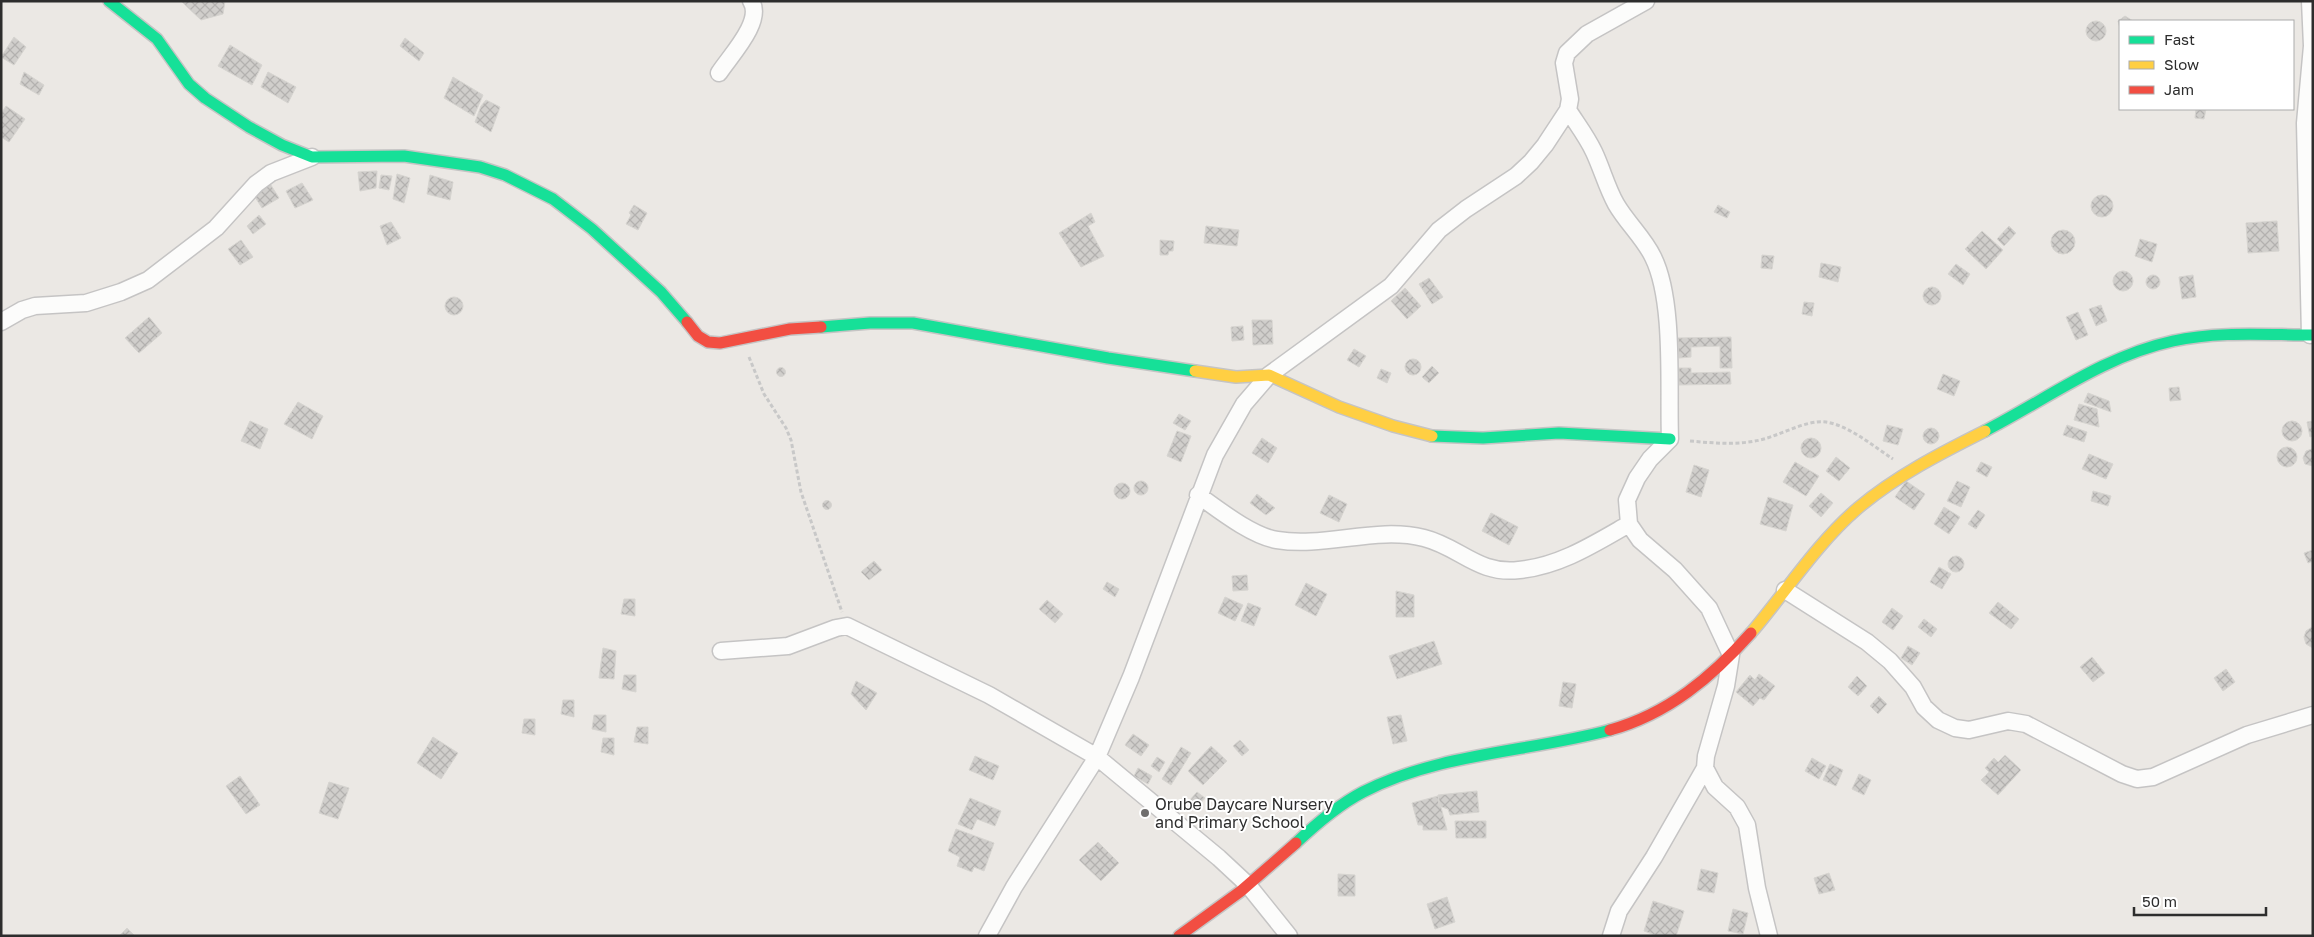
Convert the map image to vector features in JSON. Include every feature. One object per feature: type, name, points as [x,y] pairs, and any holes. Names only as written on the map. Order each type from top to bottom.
[{"type":"street","points":[[109,1],[157,39],[189,84],[205,98],[249,127],[312,157]]},
{"type":"street","points":[[719,73],[752,24],[755,13],[751,1]]},
{"type":"street","points":[[987,936],[1014,887],[1097,757],[1132,677],[1198,495],[1215,456],[1244,404],[1269,374],[1391,286],[1439,230],[1466,209],[1516,176],[1545,145],[1568,110],[1570,98],[1564,63],[1566,52],[1587,34],[1646,1]]},
{"type":"street","points":[[1179,936],[1248,886],[1327,816],[1350,799],[1378,785],[1416,771],[1585,736],[1622,726],[1663,708],[1695,686],[1731,655],[1838,527],[1860,506],[1909,470],[1985,431],[2099,367],[2139,351],[2172,341],[2210,335],[2311,335],[2305,123],[2312,46],[2310,1]]},
{"type":"street","points":[[1568,110],[1594,153],[1617,205],[1646,244],[1654,259],[1666,305],[1670,438],[1650,459],[1637,478],[1627,500],[1630,524],[1640,540],[1674,570],[1709,608],[1731,655],[1726,686],[1706,756],[1705,768],[1654,857],[1619,911],[1611,936]]},
{"type":"street","points":[[1,322],[22,310],[36,306],[86,303],[121,292],[148,280],[216,228],[256,184],[271,173],[312,157],[420,158],[480,167],[505,175],[553,199],[592,229],[661,292],[698,336],[708,342],[720,343],[790,330],[860,324],[913,323],[1108,358],[1236,377],[1269,374],[1339,407],[1393,426],[1433,436],[1483,438],[1559,433],[1670,438]]},
{"type":"street","points":[[1236,377],[1244,404]]},
{"type":"street","points":[[1198,495],[1252,530],[1275,540],[1299,542],[1399,535],[1424,538],[1447,547],[1476,564],[1499,572],[1520,570],[1557,562],[1584,550],[1630,524]]},
{"type":"street","points":[[1785,590],[1867,642],[1890,661],[1913,687],[1924,706],[1938,720],[1955,728],[1969,730],[2008,722],[2026,724],[2122,774],[2137,779],[2171,770],[2248,735],[2313,715]]},
{"type":"street","points":[[721,651],[788,646],[836,628],[848,626],[989,695],[1097,757],[1184,828],[1248,886],[1289,936]]},
{"type":"street","points":[[1705,768],[1715,787],[1737,807],[1747,825],[1756,888],[1769,936]]},
{"type":"path","points":[[741,338],[764,394],[786,428],[791,440],[801,492],[848,626]]},
{"type":"path","points":[[1670,438],[1718,443],[1739,443],[1774,437],[1812,423],[1824,422],[1841,427],[1909,470]]},
{"type":"building","points":[[181,1],[225,1],[223,14],[201,20]]},
{"type":"building","points":[[2125,16],[2131,20],[2119,20]]},
{"type":"building","points":[[2096,21],[2103,24],[2106,31],[2103,38],[2096,41],[2089,38],[2086,31],[2089,24]]},
{"type":"building","points":[[14,37],[26,47],[14,65],[1,57]]},
{"type":"building","points":[[405,38],[424,53],[419,61],[400,46]]},
{"type":"building","points":[[230,45],[262,65],[252,85],[218,66]]},
{"type":"building","points":[[24,72],[44,85],[39,95],[20,84]]},
{"type":"building","points":[[268,72],[296,87],[288,103],[261,87]]},
{"type":"building","points":[[453,77],[483,95],[474,116],[444,98]]},
{"type":"building","points":[[486,100],[500,107],[491,132],[475,122],[481,106]]},
{"type":"building","points":[[6,106],[25,119],[9,142],[1,137],[1,114]]},
{"type":"building","points":[[2196,110],[2206,110],[2204,119],[2195,118]]},
{"type":"building","points":[[377,171],[376,188],[360,191],[358,172]]},
{"type":"building","points":[[397,174],[410,178],[404,203],[393,199]]},
{"type":"building","points":[[381,175],[392,176],[389,190],[379,188]]},
{"type":"building","points":[[430,175],[453,182],[450,200],[427,194]]},
{"type":"building","points":[[269,182],[279,198],[262,208],[253,194]]},
{"type":"building","points":[[302,183],[313,200],[295,208],[286,191]]},
{"type":"building","points":[[2102,195],[2110,198],[2113,206],[2110,214],[2102,217],[2094,214],[2091,206],[2094,198]]},
{"type":"building","points":[[634,205],[647,213],[638,230],[626,224],[631,215],[629,213]]},
{"type":"building","points":[[1718,205],[1730,212],[1727,218],[1714,212]]},
{"type":"building","points":[[1091,213],[1095,222],[1088,226],[1104,256],[1081,267],[1059,233]]},
{"type":"building","points":[[259,215],[266,224],[253,234],[247,226]]},
{"type":"building","points":[[2277,221],[2279,251],[2248,253],[2246,223]]},
{"type":"building","points":[[391,222],[401,238],[387,245],[380,226]]},
{"type":"building","points":[[1206,226],[1239,230],[1237,246],[1204,243]]},
{"type":"building","points":[[2009,226],[2016,233],[2004,246],[1997,239]]},
{"type":"building","points":[[2063,230],[2072,233],[2075,242],[2072,251],[2063,254],[2054,251],[2051,242],[2054,233]]},
{"type":"building","points":[[1982,231],[2003,250],[1986,269],[1965,249]]},
{"type":"building","points":[[2140,239],[2157,244],[2152,262],[2135,256]]},
{"type":"building","points":[[241,240],[253,257],[240,265],[228,249]]},
{"type":"building","points":[[1160,240],[1174,241],[1173,251],[1169,251],[1168,255],[1160,255]]},
{"type":"building","points":[[1762,255],[1774,256],[1772,269],[1761,268]]},
{"type":"building","points":[[1821,263],[1841,267],[1838,282],[1819,277]]},
{"type":"building","points":[[1956,264],[1970,274],[1963,285],[1948,274]]},
{"type":"building","points":[[2123,271],[2130,274],[2133,281],[2130,288],[2123,291],[2116,288],[2113,281],[2116,274]]},
{"type":"building","points":[[2150,275],[2156,275],[2160,282],[2156,289],[2150,289],[2146,285],[2146,279]]},
{"type":"building","points":[[2193,275],[2196,297],[2182,299],[2179,277]]},
{"type":"building","points":[[1429,278],[1443,297],[1432,304],[1419,284]]},
{"type":"building","points":[[1932,287],[1938,290],[1941,296],[1938,302],[1932,305],[1926,302],[1923,296],[1926,290]]},
{"type":"building","points":[[1405,288],[1421,306],[1407,319],[1391,301]]},
{"type":"building","points":[[454,297],[460,300],[463,306],[460,312],[454,315],[448,312],[445,306],[448,300]]},
{"type":"building","points":[[1804,302],[1814,303],[1812,316],[1802,314]]},
{"type":"building","points":[[2101,305],[2107,321],[2096,326],[2089,309]]},
{"type":"building","points":[[2078,312],[2088,335],[2076,340],[2066,317]]},
{"type":"building","points":[[149,317],[162,333],[139,353],[125,338]]},
{"type":"building","points":[[1252,320],[1272,320],[1273,344],[1253,345]]},
{"type":"building","points":[[1243,326],[1244,340],[1232,341],[1231,327]]},
{"type":"building","points":[[1731,337],[1732,368],[1720,368],[1720,346],[1691,347],[1691,357],[1679,358],[1678,338]]},
{"type":"building","points":[[1354,349],[1366,356],[1359,367],[1347,360]]},
{"type":"building","points":[[1413,359],[1419,361],[1421,367],[1419,373],[1413,375],[1407,373],[1405,367],[1407,361]]},
{"type":"building","points":[[1432,366],[1439,373],[1429,383],[1422,377]]},
{"type":"building","points":[[781,368],[785,372],[781,376],[777,372]]},
{"type":"building","points":[[1679,368],[1691,368],[1691,373],[1730,372],[1731,384],[1679,385]]},
{"type":"building","points":[[1381,369],[1391,373],[1387,383],[1377,378]]},
{"type":"building","points":[[1943,374],[1960,381],[1954,396],[1937,389]]},
{"type":"building","points":[[2179,387],[2181,400],[2170,401],[2169,388]]},
{"type":"building","points":[[2088,393],[2109,401],[2111,412],[2084,402]]},
{"type":"building","points":[[298,402],[323,416],[312,439],[284,424]]},
{"type":"building","points":[[2079,404],[2097,409],[2099,427],[2074,420]]},
{"type":"building","points":[[1179,414],[1191,421],[1185,430],[1173,423]]},
{"type":"building","points":[[250,421],[268,429],[260,449],[241,441]]},
{"type":"building","points":[[2292,421],[2299,424],[2302,431],[2299,438],[2292,441],[2285,438],[2282,431],[2285,424]]},
{"type":"building","points":[[2313,421],[2313,436],[2310,437],[2307,422]]},
{"type":"building","points":[[1887,425],[1903,429],[1898,445],[1883,441]]},
{"type":"building","points":[[2067,425],[2087,432],[2084,442],[2063,435]]},
{"type":"building","points":[[1931,428],[1937,430],[1939,436],[1937,442],[1931,444],[1925,442],[1923,436],[1925,430]]},
{"type":"building","points":[[1177,431],[1191,436],[1181,462],[1167,456]]},
{"type":"building","points":[[1262,438],[1277,448],[1268,463],[1252,453]]},
{"type":"building","points":[[1811,438],[1818,441],[1821,448],[1818,455],[1811,458],[1804,455],[1801,448],[1804,441]]},
{"type":"building","points":[[2287,447],[2294,450],[2297,457],[2294,464],[2287,467],[2280,464],[2277,457],[2280,450]]},
{"type":"building","points":[[2313,449],[2313,466],[2305,464],[2303,458],[2306,451]]},
{"type":"building","points":[[2089,454],[2113,464],[2106,479],[2082,469]]},
{"type":"building","points":[[1836,457],[1850,468],[1839,481],[1826,471]]},
{"type":"building","points":[[1795,462],[1819,476],[1806,496],[1783,482]]},
{"type":"building","points":[[1981,462],[1992,467],[1987,477],[1976,471]]},
{"type":"building","points":[[1694,465],[1709,470],[1701,497],[1686,492]]},
{"type":"building","points":[[1138,481],[1144,481],[1148,488],[1144,495],[1138,495],[1134,491],[1134,485]]},
{"type":"building","points":[[1906,481],[1925,494],[1914,510],[1895,497]]},
{"type":"building","points":[[1957,481],[1970,487],[1961,507],[1947,501]]},
{"type":"building","points":[[1122,483],[1128,485],[1130,491],[1128,497],[1122,499],[1116,497],[1114,491],[1116,485]]},
{"type":"building","points":[[2093,491],[2111,496],[2108,506],[2091,501]]},
{"type":"building","points":[[1821,493],[1833,503],[1821,517],[1809,506]]},
{"type":"building","points":[[1257,494],[1275,508],[1266,515],[1250,503]]},
{"type":"building","points":[[1329,495],[1347,504],[1339,522],[1320,513]]},
{"type":"building","points":[[1768,497],[1793,505],[1786,531],[1760,524]]},
{"type":"building","points":[[827,501],[831,505],[827,509],[823,505]]},
{"type":"building","points":[[1944,507],[1960,517],[1949,534],[1934,524]]},
{"type":"building","points":[[1978,510],[1985,515],[1976,529],[1968,524]]},
{"type":"building","points":[[1491,513],[1518,527],[1509,545],[1482,531]]},
{"type":"building","points":[[2313,550],[2313,561],[2308,563],[2304,553]]},
{"type":"building","points":[[1956,556],[1962,558],[1964,564],[1962,570],[1956,572],[1950,570],[1948,564],[1950,558]]},
{"type":"building","points":[[874,561],[882,570],[869,580],[861,572]]},
{"type":"building","points":[[1939,567],[1951,574],[1942,589],[1930,582]]},
{"type":"building","points":[[1247,575],[1248,590],[1233,591],[1232,576]]},
{"type":"building","points":[[1107,582],[1119,589],[1115,597],[1103,589]]},
{"type":"building","points":[[1306,583],[1327,594],[1316,616],[1295,605]]},
{"type":"building","points":[[1396,591],[1414,595],[1414,617],[1396,617]]},
{"type":"building","points":[[1225,597],[1243,605],[1235,621],[1218,613]]},
{"type":"building","points":[[624,599],[635,599],[635,616],[621,614]]},
{"type":"building","points":[[1047,600],[1063,614],[1055,623],[1039,609]]},
{"type":"building","points":[[1998,602],[2019,619],[2011,629],[1989,613]]},
{"type":"building","points":[[1248,603],[1261,608],[1254,626],[1241,621]]},
{"type":"building","points":[[1892,608],[1903,616],[1893,630],[1882,622]]},
{"type":"building","points":[[1924,619],[1937,629],[1931,637],[1918,627]]},
{"type":"building","points":[[2312,627],[2313,648],[2306,644],[2304,637],[2306,631]]},
{"type":"building","points":[[1434,641],[1442,664],[1397,679],[1389,656]]},
{"type":"building","points":[[1908,646],[1920,653],[1912,665],[1901,658]]},
{"type":"building","points":[[603,648],[616,651],[614,679],[599,678]]},
{"type":"building","points":[[2092,657],[2105,673],[2093,682],[2080,667]]},
{"type":"building","points":[[2226,669],[2235,682],[2223,691],[2214,678]]},
{"type":"building","points":[[1759,674],[1775,686],[1764,700],[1760,698],[1753,706],[1736,692],[1750,675],[1755,680]]},
{"type":"building","points":[[624,675],[636,675],[636,692],[622,689]]},
{"type":"building","points":[[1857,676],[1867,686],[1858,696],[1848,687]]},
{"type":"building","points":[[856,681],[877,693],[866,710],[851,694]]},
{"type":"building","points":[[1563,682],[1576,684],[1572,708],[1559,706]]},
{"type":"building","points":[[1879,696],[1887,704],[1878,714],[1870,706]]},
{"type":"building","points":[[563,700],[574,700],[574,717],[561,714]]},
{"type":"building","points":[[594,715],[606,715],[606,732],[592,729]]},
{"type":"building","points":[[1401,715],[1407,741],[1393,744],[1387,717]]},
{"type":"building","points":[[524,719],[535,719],[535,735],[522,733]]},
{"type":"building","points":[[637,727],[648,727],[648,744],[634,742]]},
{"type":"building","points":[[1133,734],[1149,745],[1141,756],[1125,745]]},
{"type":"building","points":[[433,737],[458,753],[441,779],[417,763]]},
{"type":"building","points":[[603,738],[614,738],[614,755],[601,752]]},
{"type":"building","points":[[1240,740],[1249,750],[1242,756],[1233,746]]},
{"type":"building","points":[[1211,746],[1227,761],[1203,785],[1188,771]]},
{"type":"building","points":[[1181,747],[1191,753],[1171,785],[1162,779]]},
{"type":"building","points":[[2005,755],[2021,770],[1998,795],[1981,780],[1989,772],[1985,768],[1994,758],[1998,762]]},
{"type":"building","points":[[975,756],[999,766],[993,780],[969,770]]},
{"type":"building","points":[[1157,757],[1165,762],[1159,772],[1151,766]]},
{"type":"building","points":[[1812,758],[1826,766],[1819,779],[1805,771]]},
{"type":"building","points":[[1830,764],[1843,770],[1836,786],[1823,780]]},
{"type":"building","points":[[1138,768],[1152,776],[1148,784],[1134,776]]},
{"type":"building","points":[[1859,774],[1871,780],[1864,795],[1852,789]]},
{"type":"building","points":[[240,776],[260,805],[246,814],[226,786]]},
{"type":"building","points":[[329,782],[349,788],[338,819],[319,813]]},
{"type":"building","points":[[1477,791],[1479,812],[1450,815],[1448,809],[1439,806],[1438,795]]},
{"type":"building","points":[[1197,792],[1205,798],[1197,807],[1189,801]]},
{"type":"building","points":[[1438,796],[1447,830],[1423,830],[1423,825],[1418,825],[1412,803]]},
{"type":"building","points":[[970,798],[1001,811],[995,826],[977,819],[972,830],[958,824]]},
{"type":"building","points":[[1455,821],[1486,821],[1486,838],[1456,838]]},
{"type":"building","points":[[956,829],[994,843],[984,871],[974,867],[972,872],[957,866],[960,857],[948,851]]},
{"type":"building","points":[[1098,842],[1119,863],[1101,881],[1079,860]]},
{"type":"building","points":[[1701,869],[1718,873],[1714,893],[1697,890]]},
{"type":"building","points":[[1829,873],[1835,890],[1819,894],[1814,878]]},
{"type":"building","points":[[1338,874],[1355,875],[1355,896],[1338,896]]},
{"type":"building","points":[[1447,897],[1455,922],[1435,929],[1427,904]]},
{"type":"building","points":[[1653,901],[1684,911],[1676,936],[1658,936],[1644,931]]},
{"type":"building","points":[[1733,909],[1748,913],[1743,934],[1728,931]]},
{"type":"building","points":[[127,928],[135,936],[119,936]]},
{"type":"traffic: fast","points":[[109,1],[157,39],[189,84],[205,98],[249,127],[282,145],[312,157],[404,156],[480,167],[505,175],[553,199],[592,229],[661,292],[687,322]]},
{"type":"traffic: fast","points":[[821,327],[870,323],[913,323],[1108,358],[1195,371]]},
{"type":"traffic: fast","points":[[1985,431],[2076,380],[2123,357],[2148,348],[2173,341],[2208,336],[2243,334],[2313,335]]},
{"type":"traffic: fast","points":[[1432,436],[1483,438],[1559,433],[1670,439]]},
{"type":"traffic: fast","points":[[1296,843],[1336,809],[1363,792],[1392,779],[1453,761],[1610,730]]},
{"type":"traffic: slow","points":[[1195,371],[1236,377],[1269,375],[1339,407],[1393,426],[1432,436]]},
{"type":"traffic: slow","points":[[1751,633],[1828,537],[1858,508],[1903,475],[1985,431]]},
{"type":"traffic: jam","points":[[687,322],[698,336],[708,342],[720,343],[790,329],[821,327]]},
{"type":"traffic: jam","points":[[1610,730],[1651,714],[1688,692],[1705,679],[1751,633]]},
{"type":"traffic: jam","points":[[1179,936],[1241,891],[1296,843]]},
{"type":"place","name":"Orube Daycare Nursery and Primary School","points":[[1145,813]]}]
